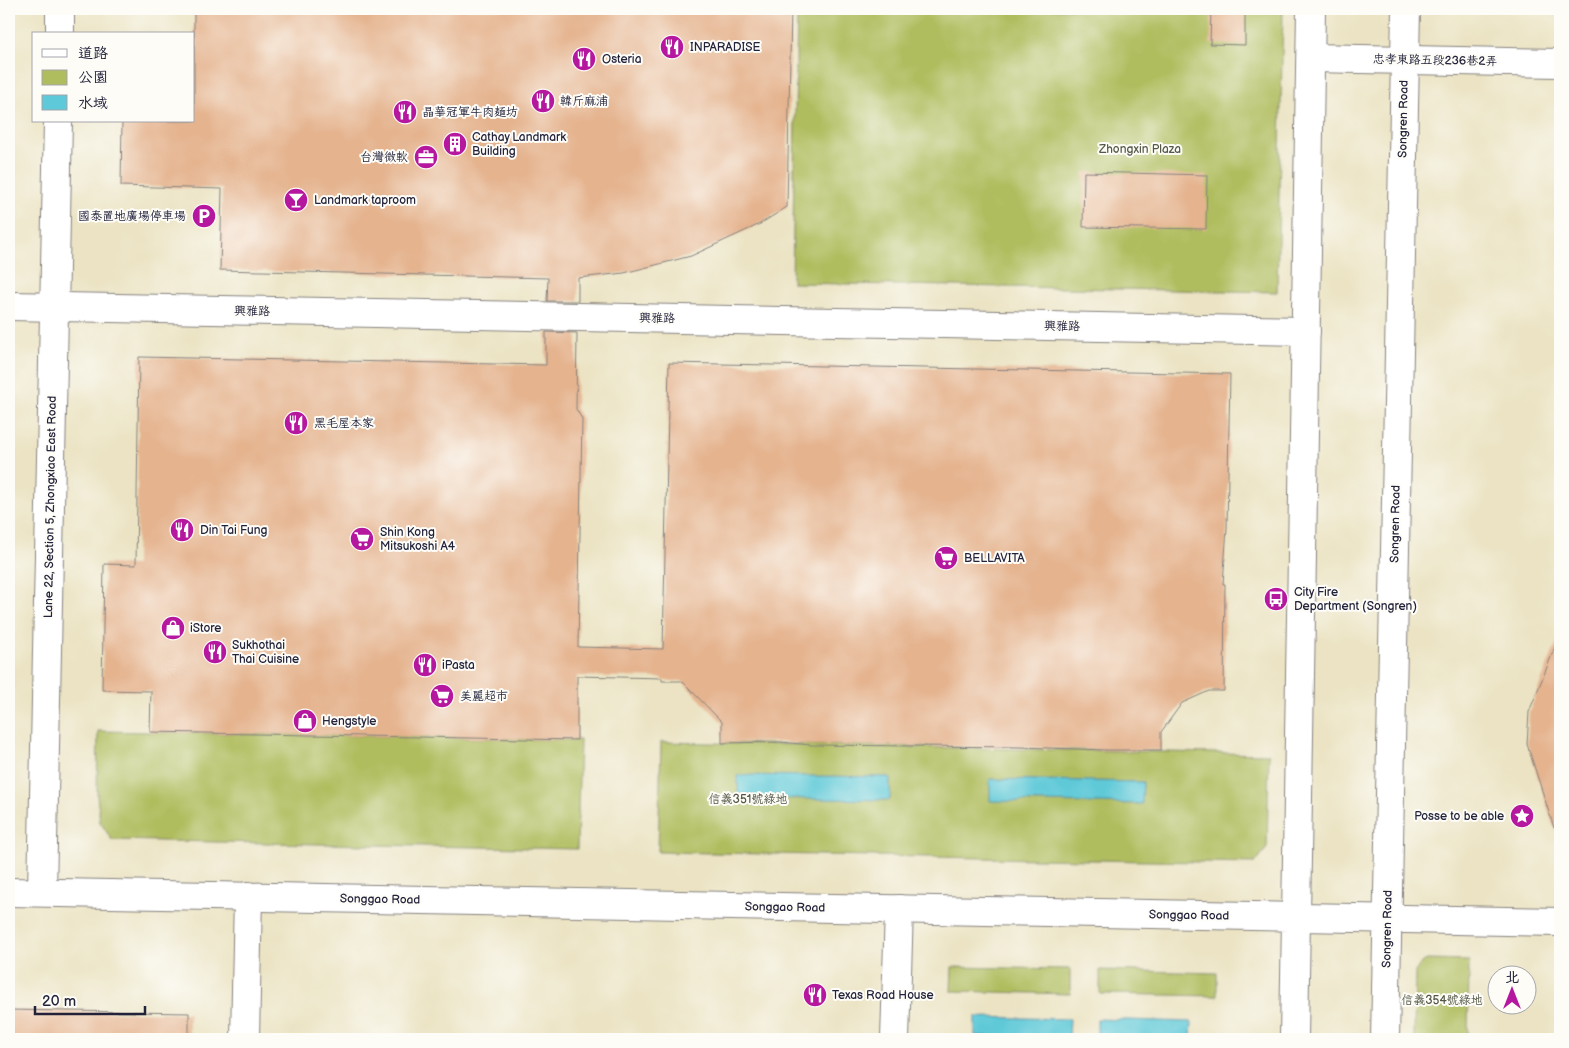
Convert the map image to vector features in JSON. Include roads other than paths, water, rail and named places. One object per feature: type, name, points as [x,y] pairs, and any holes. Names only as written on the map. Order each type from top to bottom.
[{"type":"street","points":[[60,9],[60,32]]},
{"type":"street","points":[[1294,1039],[1312,9]]},
{"type":"street","name":"Songren Road","points":[[1386,1039],[1386,919],[1406,9]]},
{"type":"street","name":"忠孝東路五段236巷2弄","points":[[1311,58],[1560,63]]},
{"type":"street","name":"Lane 22, Section 5, Zhongxiao East Road","points":[[42,892],[58,122]]},
{"type":"street","name":"興雅路","points":[[9,306],[1306,331]]},
{"type":"street","name":"Songgao Road","points":[[9,892],[1560,922]]},
{"type":"street","points":[[245,1039],[248,896]]},
{"type":"street","points":[[895,1039],[899,909]]},
{"type":"water","points":[[738,775],[890,777],[890,800],[738,798]]},
{"type":"water","points":[[990,779],[1143,782],[1142,804],[990,801]]},
{"type":"water","points":[[975,1017],[1070,1019],[1069,1038],[975,1036]]},
{"type":"water","points":[[1097,1019],[1192,1022],[1191,1039],[1097,1039]]},
{"type":"place","name":"INPARADISE","points":[[672,47]]},
{"type":"place","name":"Osteria","points":[[584,59]]},
{"type":"place","name":"韓斤麻浦","points":[[543,101]]},
{"type":"place","name":"晶華冠軍牛肉麺坊","points":[[405,112]]},
{"type":"place","name":"Cathay Landmark Building","points":[[455,144]]},
{"type":"place","name":"台灣微軟","points":[[426,157]]},
{"type":"place","name":"Landmark taproom","points":[[296,200]]},
{"type":"place","name":"國泰置地廣場停車場","points":[[204,216]]},
{"type":"place","name":"黑毛屋本家","points":[[296,423]]},
{"type":"place","name":"Din Tai Fung","points":[[182,530]]},
{"type":"place","name":"Shin Kong Mitsukoshi A4","points":[[362,539]]},
{"type":"place","name":"BELLAVITA","points":[[946,558]]},
{"type":"place","name":"City Fire Department (Songren)","points":[[1276,599]]},
{"type":"place","name":"iStore","points":[[173,628]]},
{"type":"place","name":"Sukhothai Thai Cuisine","points":[[215,652]]},
{"type":"place","name":"iPasta","points":[[425,665]]},
{"type":"place","name":"美麗超市","points":[[442,696]]},
{"type":"place","name":"Hengstyle","points":[[305,721]]},
{"type":"place","name":"Posse to be able","points":[[1522,816]]},
{"type":"place","name":"Texas Road House","points":[[815,995]]},
{"type":"park label","name":"Zhongxin Plaza","points":[[1140,149]]},
{"type":"park label","name":"信義351號綠地","points":[[748,799]]},
{"type":"park label","name":"信義354號綠地","points":[[1442,1000]]}]
